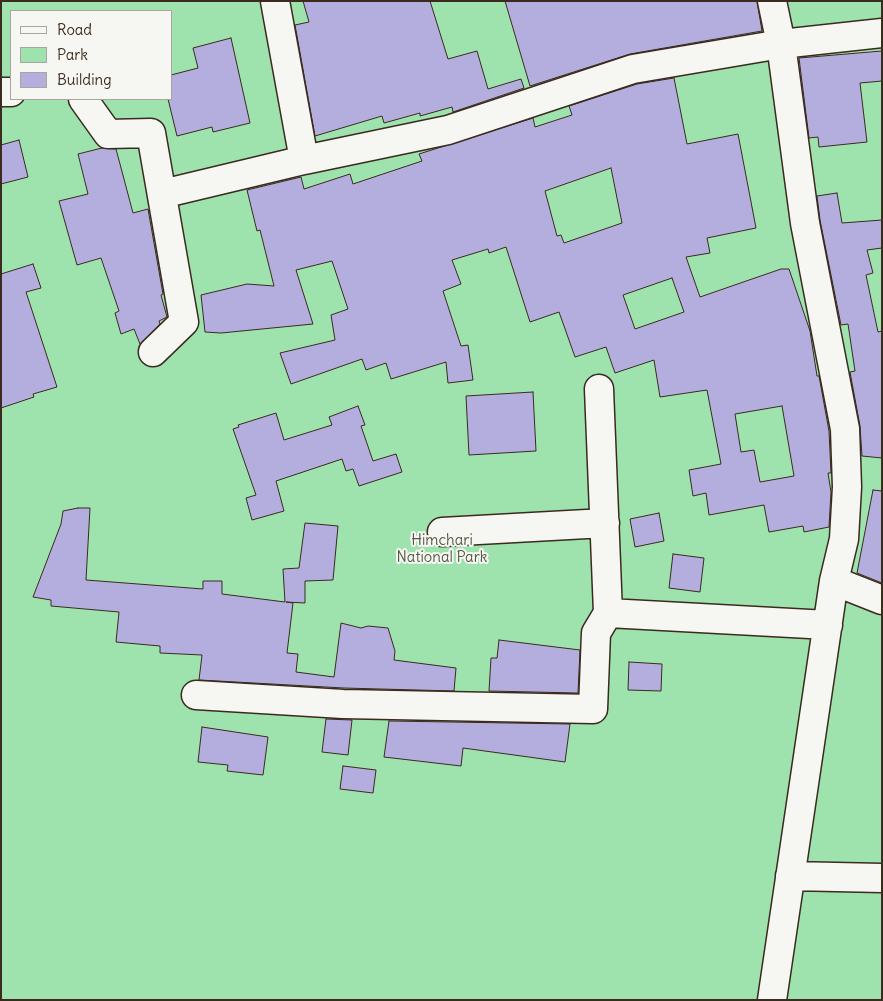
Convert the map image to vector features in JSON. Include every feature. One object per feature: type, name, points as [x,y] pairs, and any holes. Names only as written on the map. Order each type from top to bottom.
[{"type":"street","points":[[275,1],[304,160]]},
{"type":"street","points":[[772,1],[781,44],[805,223],[845,429],[847,487],[844,530],[834,580],[772,1000]]},
{"type":"street","points":[[162,194],[304,160],[448,130],[633,68],[781,44],[882,33]]},
{"type":"street","points":[[84,100],[108,134],[151,133],[184,322],[153,352]]},
{"type":"street","points":[[196,695],[343,704],[593,709],[596,633],[608,613],[599,389]]},
{"type":"street","points":[[442,532],[604,523]]},
{"type":"street","points":[[834,580],[882,600]]},
{"type":"street","points":[[608,613],[828,624]]},
{"type":"street","points":[[790,876],[882,878]]},
{"type":"green space","name":"Himchari National Park","points":[[1,1],[882,1],[882,1000],[1,1000]]},
{"type":"building","points":[[303,1],[430,1],[448,59],[477,51],[488,89],[521,79],[524,88],[453,112],[452,107],[384,123],[382,116],[315,136],[295,25],[309,22]]},
{"type":"building","points":[[505,1],[757,1],[762,31],[630,54],[530,86]]},
{"type":"building","points":[[231,38],[250,123],[213,132],[212,127],[177,136],[168,100],[172,100],[172,75],[198,68],[193,48]]},
{"type":"building","points":[[882,51],[882,81],[860,83],[867,142],[819,147],[818,137],[809,138],[799,58]]},
{"type":"building","points":[[674,78],[687,144],[738,134],[756,228],[707,238],[710,253],[686,257],[700,297],[781,269],[789,269],[810,331],[817,376],[819,376],[829,431],[831,473],[828,473],[831,492],[829,527],[804,532],[803,526],[769,532],[764,505],[709,515],[706,493],[693,496],[689,470],[721,464],[707,390],[660,397],[654,360],[615,373],[606,347],[575,357],[559,312],[530,322],[506,247],[489,253],[488,249],[452,260],[461,284],[443,291],[461,346],[468,345],[473,380],[448,383],[446,362],[391,379],[386,363],[366,370],[362,359],[291,384],[280,353],[335,340],[331,315],[348,309],[332,261],[296,270],[313,324],[221,333],[205,332],[201,295],[247,284],[274,286],[260,230],[257,231],[247,190],[301,177],[304,189],[350,174],[353,184],[422,161],[419,154],[533,118],[535,127],[572,115],[569,106],[637,84]],"holes":[[[611,168],[622,223],[564,243],[561,235],[557,236],[545,191]],[[672,278],[684,312],[635,329],[623,295]],[[782,406],[794,476],[760,482],[754,450],[741,452],[735,414]]]},
{"type":"building","points":[[19,140],[28,177],[1,184],[1,145]]},
{"type":"building","points":[[102,148],[116,149],[133,213],[148,209],[163,294],[161,295],[167,317],[159,321],[160,324],[140,344],[134,329],[121,334],[115,313],[119,311],[101,258],[77,265],[59,201],[88,194],[78,154]]},
{"type":"building","points":[[837,193],[842,223],[882,220],[882,248],[867,250],[873,273],[866,275],[878,332],[882,331],[882,458],[862,456],[860,426],[850,372],[855,371],[848,324],[841,325],[820,220],[817,196]]},
{"type":"building","points":[[33,264],[41,288],[26,292],[57,387],[33,394],[34,397],[1,408],[1,274]]},
{"type":"building","points":[[533,392],[536,451],[469,455],[466,396]]},
{"type":"building","points":[[358,406],[365,425],[361,426],[373,461],[396,454],[402,472],[359,486],[353,469],[346,471],[342,459],[276,481],[284,511],[252,520],[246,498],[256,495],[233,429],[239,427],[238,425],[276,413],[284,440],[332,425],[329,417]]},
{"type":"building","points":[[873,490],[882,491],[882,583],[857,573]]},
{"type":"building","points":[[90,508],[86,580],[203,589],[203,581],[222,581],[222,594],[285,602],[283,569],[299,568],[305,523],[338,526],[333,580],[305,581],[305,603],[286,602],[293,603],[287,653],[298,654],[296,672],[334,677],[341,623],[361,628],[368,626],[388,628],[395,651],[394,660],[456,668],[454,691],[344,688],[199,680],[202,655],[160,653],[160,646],[116,642],[119,612],[51,606],[51,600],[33,597],[61,524],[63,511]]},
{"type":"building","points":[[659,513],[664,541],[635,547],[630,519]]},
{"type":"building","points":[[673,554],[704,558],[700,592],[669,588]]},
{"type":"building","points":[[499,640],[580,650],[578,693],[489,691],[491,658],[497,658]]},
{"type":"building","points":[[629,662],[662,664],[661,691],[628,690]]},
{"type":"building","points":[[326,719],[352,720],[348,755],[322,752]]},
{"type":"building","points":[[389,721],[570,724],[565,762],[463,748],[461,766],[384,757]]},
{"type":"building","points":[[202,727],[268,737],[263,775],[227,771],[228,765],[198,762]]},
{"type":"building","points":[[343,766],[376,770],[373,793],[340,789]]}]
